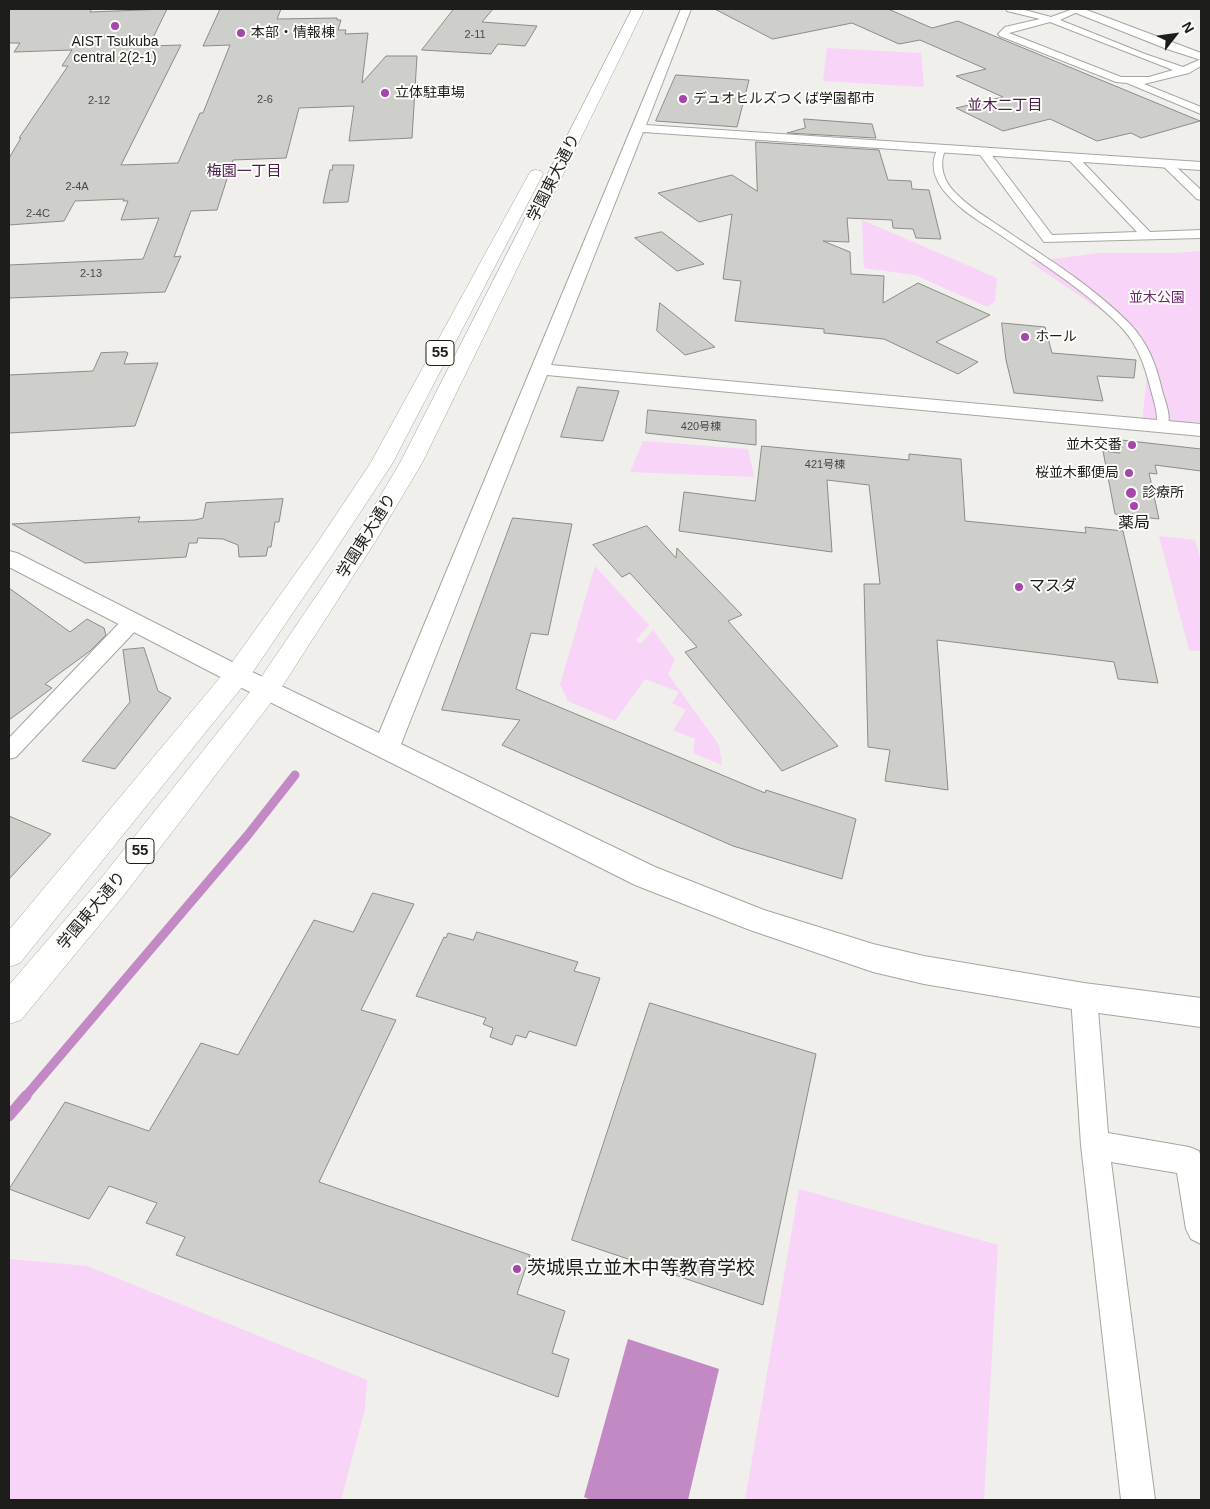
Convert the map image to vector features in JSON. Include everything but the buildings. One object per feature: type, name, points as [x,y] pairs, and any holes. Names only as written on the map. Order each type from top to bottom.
[{"type":"main road","name":"学園東大通り","points":[[9,1009],[113,886],[267,689],[364,542],[411,463],[638,9]]},
{"type":"main road","name":"学園東大通り","points":[[9,953],[237,675],[381,464],[577,96],[617,17]]},
{"type":"street","points":[[386,748],[686,9]]},
{"type":"street","points":[[1010,9],[1053,19],[1133,53],[1200,74]]},
{"type":"street","points":[[1201,57],[1171,48],[1078,9],[1053,19],[1008,29],[1002,34],[1108,77],[1131,81],[1142,81],[1185,70],[1201,62]]},
{"type":"street","points":[[1131,81],[1201,112]]},
{"type":"street","points":[[638,128],[1201,166]]},
{"type":"street","points":[[942,148],[937,154],[937,169],[948,189],[972,212],[1042,259],[1101,304],[1124,324],[1142,344],[1164,418],[1162,427]]},
{"type":"street","points":[[984,152],[1048,239],[1201,234]]},
{"type":"street","points":[[1073,158],[1147,236]]},
{"type":"street","points":[[1168,164],[1201,196]]},
{"type":"street","points":[[1188,183],[1201,184]]},
{"type":"street","points":[[540,369],[1201,430]]},
{"type":"street","points":[[9,558],[237,675],[645,876],[760,921],[873,958],[924,970],[1084,998],[1201,1013]]},
{"type":"street","points":[[9,752],[133,621]]},
{"type":"street","points":[[1084,998],[1095,1145],[1138,1500]]},
{"type":"street","points":[[1095,1145],[1189,1161],[1201,1229]]},
{"type":"green space","points":[[827,48],[921,53],[924,87],[823,81]]},
{"type":"green space","points":[[862,220],[997,278],[995,301],[987,307],[915,275],[864,268]]},
{"type":"green space","name":"並木公園","points":[[1201,251],[1201,422],[1142,422],[1149,357],[1124,326],[1030,262],[1099,253]]},
{"type":"green space","points":[[643,441],[748,449],[754,477],[630,472]]},
{"type":"green space","points":[[1159,536],[1195,540],[1201,560],[1201,651],[1189,650]]},
{"type":"green space","points":[[595,566],[649,625],[636,640],[640,644],[653,630],[675,660],[668,674],[719,745],[722,765],[693,753],[695,739],[673,730],[686,710],[672,703],[679,692],[645,679],[615,721],[568,701],[560,684]]},
{"type":"green space","points":[[799,1189],[998,1245],[984,1500],[745,1500]]},
{"type":"green space","points":[[9,1259],[87,1266],[367,1380],[365,1409],[341,1500],[9,1500]]},
{"type":"shaded area","points":[[628,1339],[719,1369],[688,1500],[591,1500],[584,1497]]},
{"type":"waterway","points":[[25,1097],[247,836],[295,775]]},
{"type":"waterway","points":[[9,1116],[26,1096]]},
{"type":"place","name":"AIST Tsukuba central 2(2-1)","points":[[115,26]]},
{"type":"place","name":"本部・情報棟","points":[[241,33]]},
{"type":"place","name":"立体駐車場","points":[[385,93]]},
{"type":"place","name":"デュオヒルズつくば学園都市","points":[[683,99]]},
{"type":"place","name":"ホール","points":[[1025,337]]},
{"type":"place","name":"並木交番","points":[[1132,445]]},
{"type":"place","name":"桜並木郵便局","points":[[1129,473]]},
{"type":"place","name":"診療所","points":[[1131,493]]},
{"type":"place","name":"薬局","points":[[1134,506]]},
{"type":"place","name":"マスダ","points":[[1019,587]]},
{"type":"place","name":"茨城県立並木中等教育学校","points":[[517,1269]]},
{"type":"district","name":"並木二丁目","points":[[1005,106]]},
{"type":"district","name":"梅園一丁目","points":[[244,172]]}]
